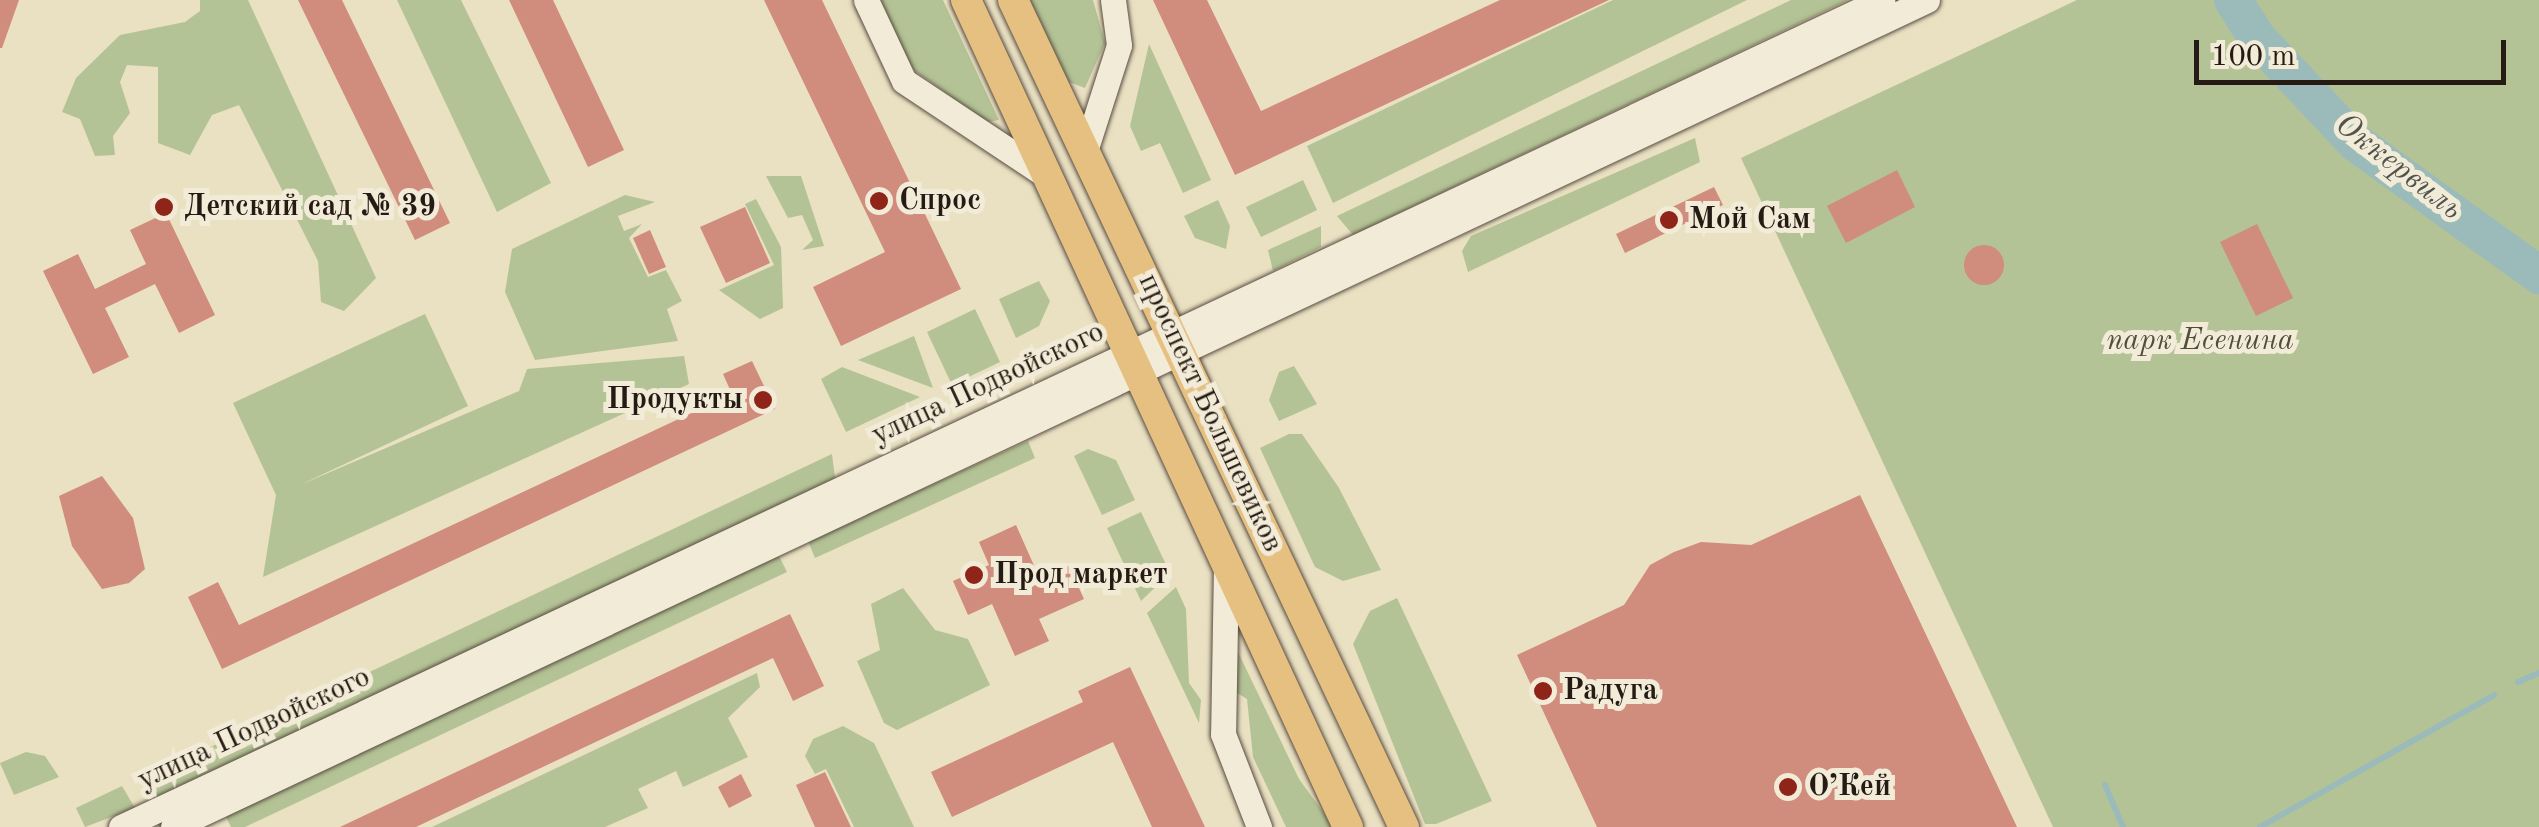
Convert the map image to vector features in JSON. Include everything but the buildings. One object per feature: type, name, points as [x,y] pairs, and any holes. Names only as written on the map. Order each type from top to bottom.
[{"type":"main road","name":"проспект Большевиков","points":[[966,0],[1042,172],[1348,827]]},
{"type":"main road","name":"проспект Большевиков","points":[[1013,0],[1404,827]]},
{"type":"street","points":[[866,0],[904,81],[1042,172]]},
{"type":"street","points":[[1086,148],[1119,45],[1114,0]]},
{"type":"street","name":"улица Подвойского","points":[[173,827],[1882,0]]},
{"type":"street","name":"улица Подвойского","points":[[1177,342],[1927,0]]},
{"type":"street","name":"улица Подвойского","points":[[121,827],[1131,364]]},
{"type":"street","points":[[1226,567],[1223,734],[1259,827]]},
{"type":"green space","points":[[200,0],[248,0],[376,278],[344,311],[321,302],[318,261],[239,105],[212,115],[190,155],[158,143],[158,67],[127,65],[120,82],[130,113],[113,136],[115,155],[95,156],[80,119],[62,112],[76,78],[120,35],[185,22],[200,11]]},
{"type":"green space","points":[[397,0],[461,0],[551,183],[497,212]]},
{"type":"green space","points":[[879,0],[943,0],[999,120],[987,122],[911,68]]},
{"type":"green space","points":[[1030,0],[1093,0],[1105,43],[1085,88],[1069,82]]},
{"type":"green space","points":[[1613,0],[1747,0],[1333,203],[1307,146]]},
{"type":"green space","points":[[1791,0],[1848,0],[1353,235],[1337,216]]},
{"type":"green space","name":"парк Есенина","points":[[2077,0],[2539,0],[2539,827],[2053,827],[1741,158]]},
{"type":"green space","points":[[1149,44],[1211,180],[1183,193],[1160,143],[1141,151],[1130,126]]},
{"type":"green space","points":[[1695,138],[1700,162],[1468,272],[1462,251],[1471,236]]},
{"type":"green space","points":[[766,176],[801,176],[824,246],[802,250],[813,240],[802,215],[788,218]]},
{"type":"green space","points":[[1303,180],[1317,210],[1261,237],[1246,207]]},
{"type":"green space","points":[[625,195],[655,202],[618,216],[624,231],[642,224],[629,238],[648,277],[666,270],[682,301],[667,309],[678,341],[535,360],[505,292],[512,249]]},
{"type":"green space","points":[[756,199],[781,247],[783,308],[760,319],[719,290],[774,265],[745,204]]},
{"type":"green space","points":[[1218,200],[1230,226],[1226,249],[1195,238],[1184,216]]},
{"type":"green space","points":[[1321,226],[1321,247],[1273,271],[1268,250]]},
{"type":"green space","points":[[1039,281],[1050,301],[1039,326],[1016,338],[999,299]]},
{"type":"green space","points":[[975,309],[1000,362],[952,385],[927,332]]},
{"type":"green space","points":[[425,314],[468,406],[300,485],[519,391],[527,369],[684,356],[689,384],[263,577],[276,495],[233,403]]},
{"type":"green space","points":[[914,336],[933,388],[858,360]]},
{"type":"green space","points":[[1294,366],[1317,404],[1279,421],[1269,400],[1279,372]]},
{"type":"green space","points":[[842,367],[920,397],[846,432],[821,379]]},
{"type":"green space","points":[[1289,434],[1302,434],[1339,488],[1381,570],[1343,581],[1315,567],[1260,448]]},
{"type":"green space","points":[[1028,441],[1035,458],[815,558],[808,541]]},
{"type":"green space","points":[[1088,449],[1116,460],[1135,500],[1102,515],[1074,456]]},
{"type":"green space","points":[[832,454],[835,478],[157,799],[147,777]]},
{"type":"green space","points":[[1141,512],[1170,573],[1141,601],[1107,528]]},
{"type":"green space","points":[[779,556],[787,572],[245,827],[231,827],[225,815]]},
{"type":"green space","points":[[1176,587],[1186,609],[1189,683],[1201,700],[1199,723],[1147,613]]},
{"type":"green space","points":[[903,588],[935,630],[968,639],[990,685],[897,730],[884,723],[857,661],[880,650],[871,604]]},
{"type":"green space","points":[[1397,598],[1492,801],[1436,824],[1425,824],[1353,644],[1370,611]]},
{"type":"green space","points":[[1238,652],[1299,779],[1334,827],[1286,827],[1253,757],[1247,699],[1234,691]]},
{"type":"green space","points":[[757,673],[760,687],[728,718],[748,757],[683,787],[676,771],[638,789],[648,808],[605,827],[432,827]]},
{"type":"green space","points":[[843,726],[874,743],[914,827],[854,827],[826,769],[815,774],[805,756],[813,739]]},
{"type":"green space","points":[[26,752],[45,756],[59,777],[14,795],[0,763]]},
{"type":"green space","points":[[122,786],[135,808],[85,827],[76,808]]},
{"type":"waterway","name":"Оккервиль","points":[[2233,0],[2257,38],[2356,143],[2539,275]]},
{"type":"waterway","points":[[2518,682],[2539,673]]},
{"type":"waterway","points":[[2260,827],[2494,695]]},
{"type":"waterway","points":[[2105,785],[2123,827]]},
{"type":"place","name":"Спрос","points":[[879,201]]},
{"type":"place","name":"Детский сад № 39","points":[[164,207]]},
{"type":"place","name":"Мой Сам","points":[[1669,220]]},
{"type":"place","name":"Продукты","points":[[763,400]]},
{"type":"place","name":"Прод маркет","points":[[974,575]]},
{"type":"place","name":"Радуга","points":[[1543,691]]},
{"type":"place","name":"О’Кей","points":[[1788,787]]}]
